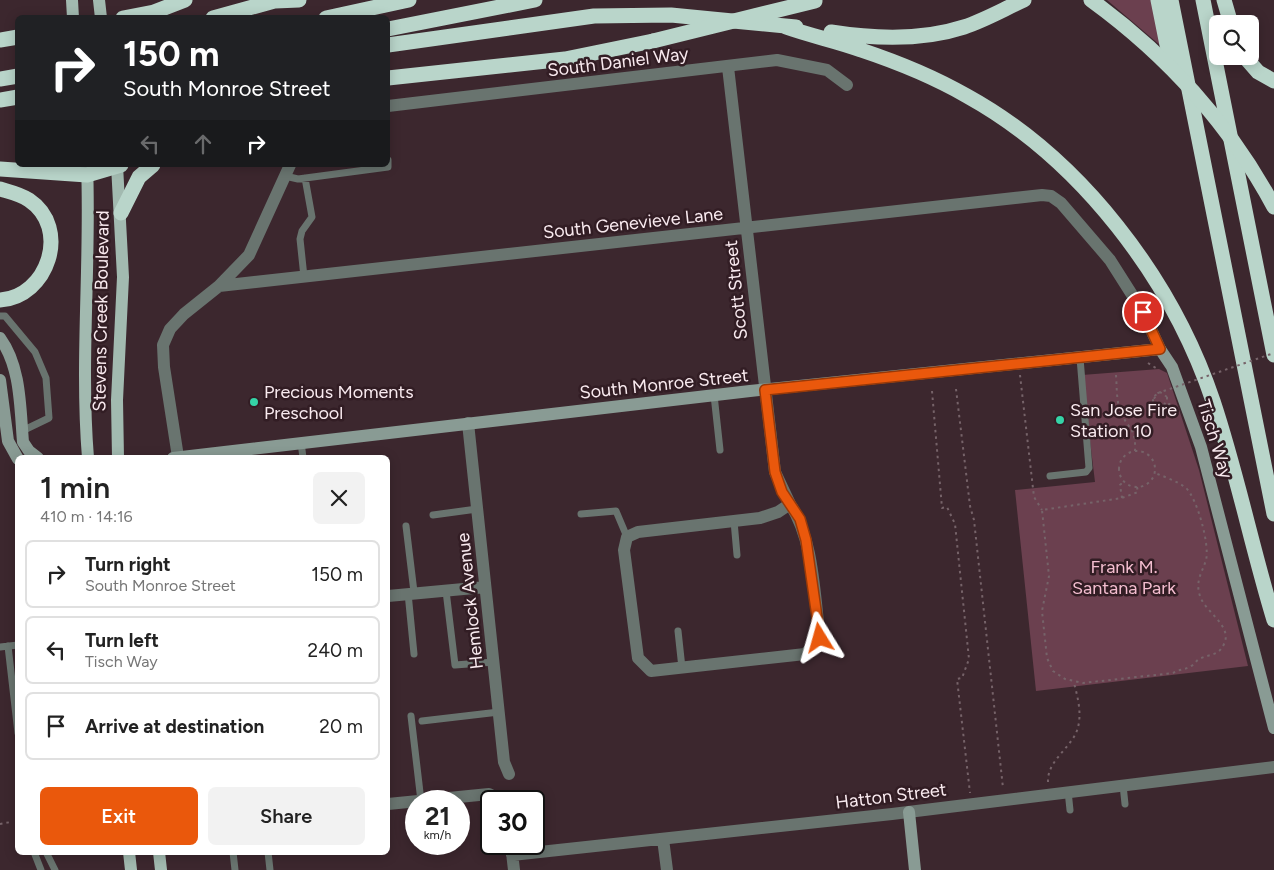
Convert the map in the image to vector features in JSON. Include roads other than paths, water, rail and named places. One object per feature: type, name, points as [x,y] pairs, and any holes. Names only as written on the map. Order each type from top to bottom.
[{"type":"highway","points":[[138,15],[154,12],[185,0]]},
{"type":"highway","points":[[225,15],[277,1],[299,0]]},
{"type":"highway","points":[[340,15],[410,0]]},
{"type":"highway","points":[[390,29],[535,0]]},
{"type":"highway","points":[[390,78],[565,59],[653,41],[817,0]]},
{"type":"highway","points":[[390,46],[575,19],[619,15],[706,17],[876,37],[924,36],[965,27],[1024,0]]},
{"type":"highway","points":[[1091,0],[1161,56],[1202,100],[1243,154],[1274,207]]},
{"type":"highway","points":[[1158,0],[1167,45],[1182,60]]},
{"type":"highway","points":[[1171,0],[1274,514]]},
{"type":"highway","points":[[1203,0],[1274,354]]},
{"type":"highway","points":[[1224,0],[1228,15]]},
{"type":"highway","points":[[786,27],[887,59],[968,96],[1034,144],[1101,206],[1157,284],[1190,345],[1202,372],[1223,436],[1274,620]]},
{"type":"highway","points":[[0,40],[15,38]]},
{"type":"highway","points":[[1252,65],[1258,72],[1274,81]]},
{"type":"highway","points":[[0,79],[15,76]]},
{"type":"highway","points":[[0,100],[15,98]]},
{"type":"highway","points":[[0,169],[87,170],[111,167]]},
{"type":"highway","points":[[121,214],[139,177],[151,167]]},
{"type":"highway","points":[[0,189],[30,200],[42,214],[52,238],[52,250],[42,273],[29,288],[8,300],[0,300]]},
{"type":"main road","points":[[72,0],[73,15]]},
{"type":"main road","points":[[100,0],[101,15]]},
{"type":"main road","name":"Stevens Creek Boulevard","points":[[118,455],[116,400],[123,277],[119,167]]},
{"type":"main road","name":"Stevens Creek Boulevard","points":[[87,170],[89,270],[85,380],[88,455]]},
{"type":"main road","points":[[0,338],[10,355],[16,373],[23,442],[34,455]]},
{"type":"main road","name":"South Monroe Street","points":[[212,455],[264,452],[301,442],[468,423],[1160,349]]},
{"type":"main road","name":"Tisch Way","points":[[1160,349],[1172,367],[1201,447],[1274,728]]},
{"type":"main road","points":[[0,380],[8,441],[15,456]]},
{"type":"main road","points":[[909,812],[914,870]]},
{"type":"main road","points":[[129,855],[131,870]]},
{"type":"main road","points":[[159,855],[161,870]]},
{"type":"street","name":"South Daniel Way","points":[[390,106],[777,60],[827,70],[847,85]]},
{"type":"street","name":"Scott Street","points":[[682,668],[805,654],[820,638],[806,540],[800,519],[790,504],[775,472],[728,67]]},
{"type":"street","points":[[176,455],[164,367],[164,345],[170,329],[184,314],[219,286],[248,255],[288,171]]},
{"type":"street","name":"South Genevieve Lane","points":[[219,286],[1025,197],[1051,196]]},
{"type":"street","name":"Tisch Way","points":[[1051,196],[1076,218],[1110,260],[1146,317],[1160,349]]},
{"type":"street","name":"Hemlock Avenue","points":[[468,423],[504,762],[509,774]]},
{"type":"street","points":[[682,668],[651,671],[638,658],[624,550],[627,537],[638,532],[760,518],[778,512],[790,504]]},
{"type":"street","points":[[390,596],[485,587]]},
{"type":"street","name":"Hatton Street","points":[[545,848],[663,839],[909,812],[1274,767]]},
{"type":"street","points":[[390,804],[405,802]]},
{"type":"street","points":[[663,839],[667,870]]},
{"type":"street","points":[[512,855],[514,870]]},
{"type":"lane","points":[[288,171],[306,178],[381,167]]},
{"type":"lane","points":[[304,276],[300,239],[302,231],[312,216],[306,178]]},
{"type":"lane","points":[[0,316],[5,316],[35,352],[46,378],[49,418],[22,431]]},
{"type":"lane","points":[[1050,476],[1086,472],[1089,468],[1080,358]]},
{"type":"lane","points":[[714,396],[720,450]]},
{"type":"lane","points":[[301,442],[302,455]]},
{"type":"lane","points":[[433,514],[477,509]]},
{"type":"lane","points":[[581,514],[616,511],[627,537]]},
{"type":"lane","points":[[734,521],[737,555]]},
{"type":"lane","points":[[406,526],[414,654]]},
{"type":"lane","points":[[446,591],[455,665],[494,662]]},
{"type":"lane","points":[[678,631],[682,668]]},
{"type":"lane","points":[[0,647],[15,645]]},
{"type":"lane","points":[[8,646],[15,707]]},
{"type":"lane","points":[[422,721],[499,712]]},
{"type":"lane","points":[[411,716],[420,790]]},
{"type":"lane","points":[[1123,785],[1125,804]]},
{"type":"lane","points":[[1068,791],[1070,810]]},
{"type":"lane","points":[[35,855],[41,870]]},
{"type":"lane","points":[[48,855],[55,870]]},
{"type":"lane","points":[[233,855],[235,870]]},
{"type":"lane","points":[[268,855],[270,870]]},
{"type":"place","name":"Precious Moments Preschool","points":[[254,402]]},
{"type":"place","name":"San Jose Fire Station 10","points":[[1060,420]]},
{"type":"park label","name":"Frank M. Santana Park","points":[[1124,577]]}]
